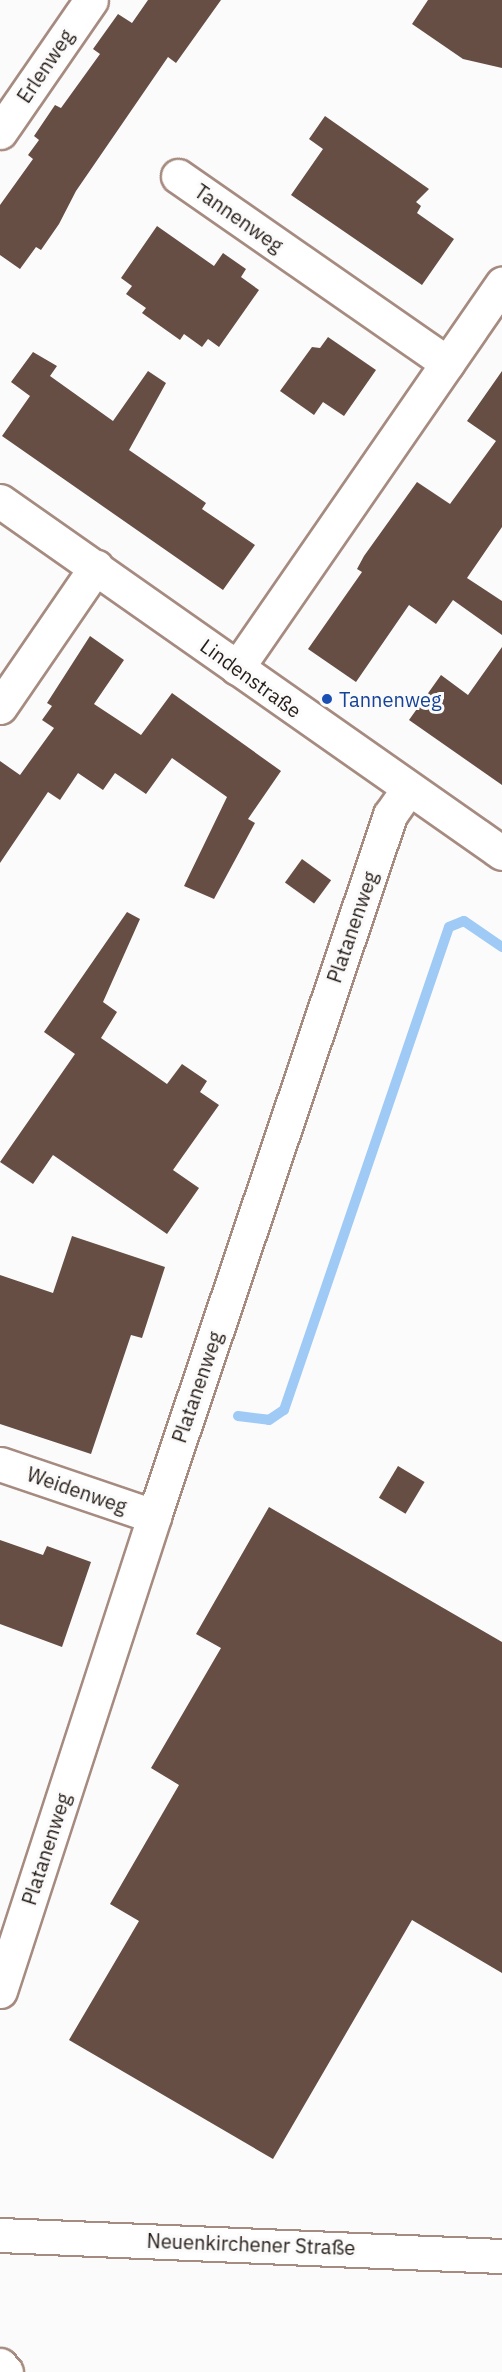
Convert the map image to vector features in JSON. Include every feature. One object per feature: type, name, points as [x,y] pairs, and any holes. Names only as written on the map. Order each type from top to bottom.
[{"type":"street","name":"Erlenweg","points":[[0,132],[91,0]]},
{"type":"street","name":"Tannenweg","points":[[178,176],[447,363]]},
{"type":"street","points":[[237,668],[502,284]]},
{"type":"street","name":"Lindenstraße","points":[[0,501],[502,853]]},
{"type":"street","points":[[0,707],[96,567]]},
{"type":"street","name":"Platanenweg","points":[[0,1991],[154,1516],[390,815],[408,789]]},
{"type":"street","name":"Weidenweg","points":[[0,1464],[154,1516]]},
{"type":"street","name":"Neuenkirchener Straße","points":[[0,2235],[502,2256]]},
{"type":"street","points":[[0,2364],[6,2372]]},
{"type":"building","points":[[148,0],[221,0],[176,63],[168,57],[76,191],[59,224],[41,250],[36,247],[20,269],[0,255],[0,205],[33,159],[28,155],[39,140],[34,136],[55,105],[61,108],[100,54],[93,49],[118,14],[132,23]]},
{"type":"building","points":[[428,0],[502,0],[502,68],[463,59],[412,24]]},
{"type":"building","points":[[325,116],[429,189],[416,202],[421,206],[417,213],[454,239],[422,285],[291,195],[323,149],[309,139]]},
{"type":"building","points":[[157,226],[214,266],[223,253],[246,269],[241,277],[259,290],[219,347],[208,339],[202,347],[184,334],[180,340],[142,313],[146,308],[126,294],[132,286],[121,278]]},
{"type":"building","points":[[328,337],[376,370],[344,416],[323,402],[314,415],[280,391],[312,347],[320,348]]},
{"type":"building","points":[[33,352],[57,366],[50,376],[113,421],[148,371],[166,383],[129,450],[206,503],[202,509],[255,545],[223,590],[2,436],[30,396],[11,382]]},
{"type":"building","points":[[502,371],[502,527],[467,578],[502,601],[502,635],[453,600],[436,624],[409,605],[356,682],[308,649],[362,572],[357,569],[364,556],[417,482],[450,504],[496,441],[467,421]]},
{"type":"building","points":[[90,636],[124,660],[94,704],[141,735],[172,693],[281,771],[248,819],[255,823],[214,899],[184,886],[227,797],[172,758],[146,794],[115,773],[103,790],[78,773],[60,800],[48,792],[0,863],[0,761],[20,775],[54,728],[42,720],[52,706],[47,703]]},
{"type":"building","points":[[502,647],[502,785],[409,720],[441,675],[468,695]]},
{"type":"building","points":[[302,859],[331,880],[314,904],[285,882]]},
{"type":"building","points":[[127,912],[140,919],[103,1002],[117,1012],[101,1038],[167,1084],[182,1064],[207,1081],[200,1092],[219,1105],[173,1170],[199,1188],[167,1234],[53,1155],[33,1184],[0,1162],[75,1054],[44,1032]]},
{"type":"building","points":[[72,1236],[165,1267],[142,1338],[131,1335],[91,1454],[0,1424],[0,1275],[53,1293]]},
{"type":"building","points":[[398,1466],[425,1482],[406,1514],[379,1498]]},
{"type":"building","points":[[269,1507],[502,1642],[502,1973],[412,1920],[273,2159],[69,2040],[139,1921],[110,1904],[179,1785],[151,1768],[221,1648],[196,1634]]},
{"type":"building","points":[[0,1540],[43,1555],[47,1546],[91,1562],[62,1647],[0,1624]]},
{"type":"waterway","points":[[238,1416],[269,1420],[284,1410],[449,927],[464,921],[502,947]]},
{"type":"place","name":"Tannenweg","points":[[327,699]]}]
